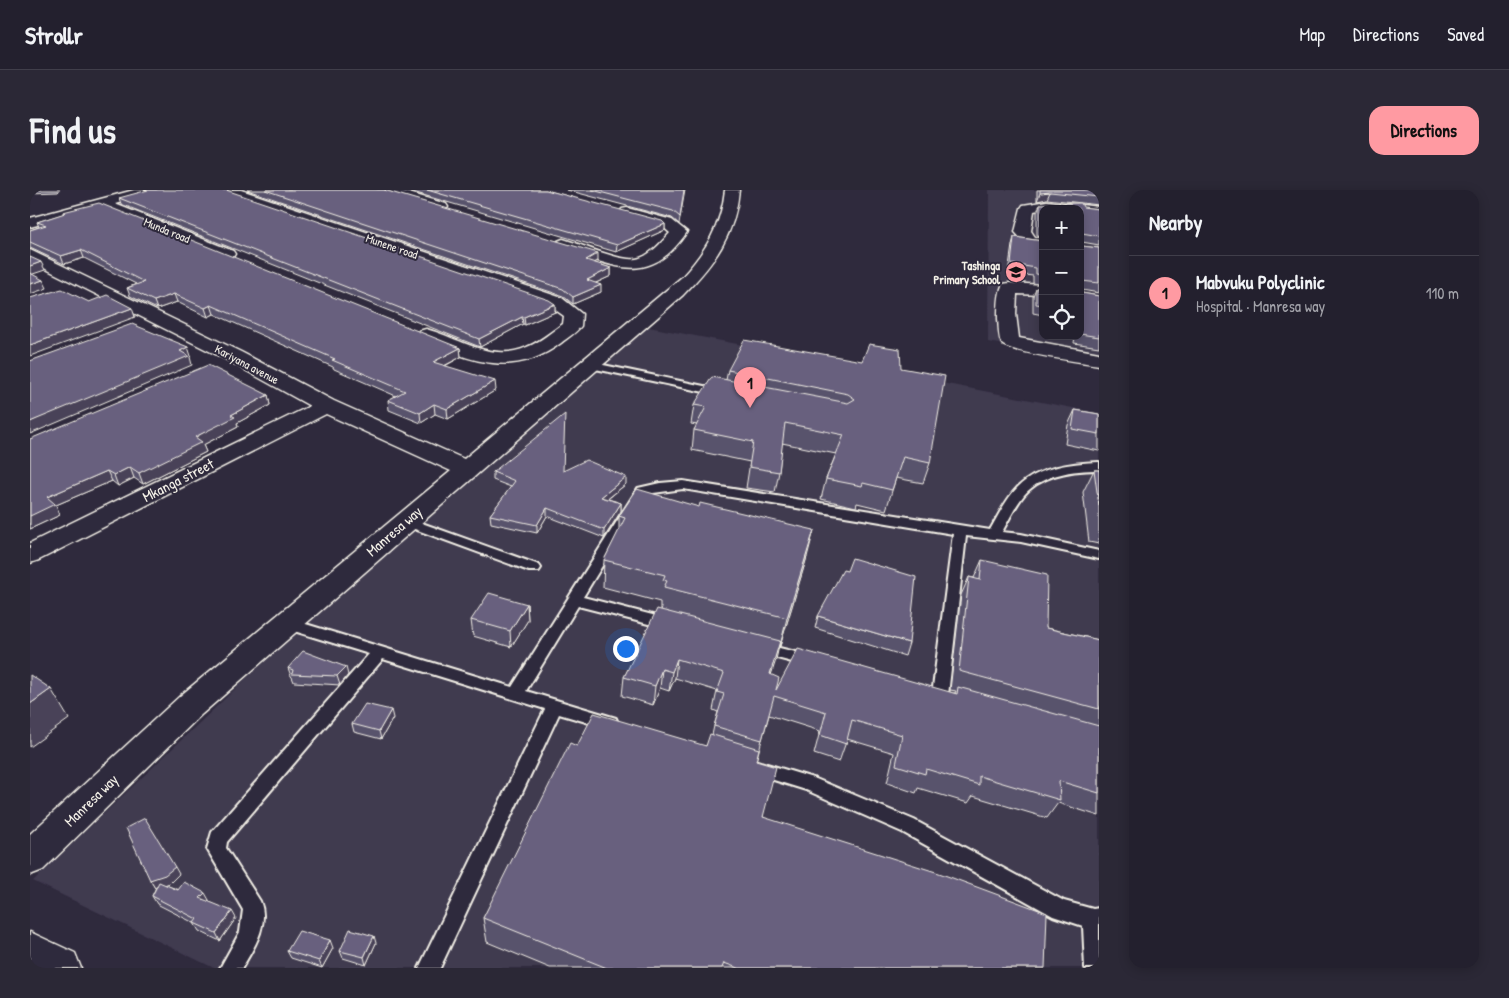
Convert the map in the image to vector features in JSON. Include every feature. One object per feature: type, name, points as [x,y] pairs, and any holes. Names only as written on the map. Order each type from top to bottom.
[{"type":"street","points":[[30,223],[149,190]]},
{"type":"street","name":"Munene road","points":[[228,190],[556,302],[573,314],[572,326],[533,352],[501,360],[483,358],[410,328]]},
{"type":"street","points":[[385,190],[452,210]]},
{"type":"street","name":"Manresa way","points":[[30,858],[192,705],[589,364],[677,291],[700,268],[718,242],[727,224],[732,190]]},
{"type":"street","name":"Munda road","points":[[100,203],[246,262]]},
{"type":"street","points":[[1039,206],[1028,208],[1022,232],[1030,240],[1039,242]]},
{"type":"street","points":[[547,239],[624,262],[637,264],[670,245],[678,232],[667,223],[610,208]]},
{"type":"street","points":[[1084,209],[1099,211]]},
{"type":"street","name":"Kariyana avenue","points":[[30,255],[234,356],[326,406],[466,469]]},
{"type":"street","points":[[68,289],[86,283]]},
{"type":"street","points":[[1039,290],[1009,288],[1007,314],[1010,341],[1021,345],[1099,359]]},
{"type":"street","points":[[129,327],[156,317]]},
{"type":"street","points":[[207,368],[234,356]]},
{"type":"street","name":"Mkanga street","points":[[30,554],[326,406]]},
{"type":"street","points":[[30,952],[60,968]]},
{"type":"lane","points":[[589,364],[736,396]]},
{"type":"lane","points":[[994,534],[1024,488],[1054,471],[1076,466],[1099,466]]},
{"type":"lane","points":[[516,694],[642,491],[660,486],[683,485],[960,531],[994,534],[1099,555]]},
{"type":"lane","points":[[404,522],[534,568]]},
{"type":"lane","points":[[940,695],[960,531]]},
{"type":"lane","points":[[574,600],[680,628]]},
{"type":"lane","points":[[286,623],[630,729]]},
{"type":"lane","points":[[748,645],[824,665]]},
{"type":"lane","points":[[230,968],[251,932],[254,918],[253,908],[216,849],[219,838],[380,652]]},
{"type":"lane","points":[[921,690],[959,700]]},
{"type":"lane","points":[[429,968],[555,706]]},
{"type":"lane","points":[[744,764],[810,784],[908,826],[1060,910],[1096,918],[1095,968]]},
{"type":"shaded area","name":"Tashinga Primary School","points":[[989,190],[1099,190],[1099,362],[988,342]]},
{"type":"shaded area","points":[[633,324],[1099,413],[1099,968],[214,968],[33,881],[436,498]]},
{"type":"building","points":[[148,190],[226,190],[549,300],[555,304],[522,317],[479,339],[119,198]]},
{"type":"building","points":[[265,190],[384,190],[598,253],[586,260],[611,268],[587,280],[601,285],[573,297],[563,289]]},
{"type":"building","points":[[427,190],[546,190],[662,221],[665,224],[617,245]]},
{"type":"building","points":[[592,190],[684,190],[680,217],[673,211]]},
{"type":"building","points":[[1040,190],[1099,190],[1099,197],[1050,192],[1040,193]]},
{"type":"building","points":[[99,203],[460,348],[433,362],[495,381],[447,409],[434,404],[420,413],[388,400],[405,391],[332,360],[335,359],[211,305],[205,308],[174,294],[154,301],[127,288],[144,282],[81,250],[61,256],[30,242],[30,230],[46,225],[37,222],[65,213],[63,212]]},
{"type":"building","points":[[1081,203],[1082,205],[1040,205]]},
{"type":"building","points":[[1084,207],[1099,209],[1099,236],[1084,233]]},
{"type":"building","points":[[1014,237],[1039,240],[1039,274],[1036,274],[1036,268],[1011,264]]},
{"type":"building","points":[[1084,246],[1099,248],[1099,283],[1084,281]]},
{"type":"building","points":[[30,257],[41,262],[30,266]]},
{"type":"building","points":[[30,273],[43,280],[30,284]]},
{"type":"building","points":[[1036,288],[1039,288],[1039,304],[1036,304]]},
{"type":"building","points":[[62,289],[89,302],[107,295],[132,308],[30,345],[30,298]]},
{"type":"building","points":[[1084,293],[1099,296],[1099,337],[1084,335]]},
{"type":"building","points":[[132,324],[188,347],[180,351],[189,356],[30,422],[30,361]]},
{"type":"building","points":[[744,340],[862,361],[869,344],[900,349],[901,368],[945,376],[930,463],[903,457],[892,490],[863,483],[862,486],[826,479],[844,435],[785,423],[779,472],[749,467],[753,442],[694,430],[706,407],[694,405],[712,377],[848,403],[855,399],[848,394],[728,370]]},
{"type":"building","points":[[208,365],[268,395],[231,415],[235,417],[195,437],[202,442],[139,473],[130,467],[114,475],[107,471],[47,497],[55,504],[30,516],[30,439]]},
{"type":"building","points":[[1075,410],[1099,414],[1099,434],[1072,429]]},
{"type":"building","points":[[565,414],[563,471],[586,460],[626,477],[601,497],[621,503],[604,530],[547,508],[537,525],[490,515],[515,481],[493,472]]},
{"type":"building","points":[[1094,470],[1099,470],[1099,506]]},
{"type":"building","points":[[637,489],[699,507],[700,503],[814,530],[787,618],[664,587],[667,581],[663,580],[665,575],[604,560],[625,518],[619,516]]},
{"type":"building","points":[[852,558],[916,577],[909,643],[818,616],[843,570],[847,571]]},
{"type":"building","points":[[982,560],[1047,575],[1046,628],[1099,640],[1099,709],[959,671],[969,577],[980,580]]},
{"type":"building","points":[[489,593],[527,604],[510,631],[471,620]]},
{"type":"building","points":[[657,609],[780,641],[770,674],[779,678],[776,690],[798,649],[957,694],[958,687],[1099,726],[1099,793],[1059,781],[1060,800],[979,776],[979,785],[926,769],[925,774],[896,765],[902,735],[852,720],[846,744],[820,735],[826,712],[774,696],[762,740],[714,726],[724,694],[717,692],[724,673],[677,659],[672,672],[662,669],[655,686],[624,677]]},
{"type":"building","points":[[303,651],[346,667],[337,676],[292,674],[293,670],[288,668]]},
{"type":"building","points":[[30,675],[51,689],[30,704]]},
{"type":"building","points":[[365,704],[391,710],[379,731],[352,724]]},
{"type":"building","points":[[594,713],[706,746],[710,734],[759,749],[756,761],[776,767],[763,817],[939,873],[1047,913],[1045,968],[738,968],[724,963],[722,968],[607,968],[483,918],[570,743],[577,746]]},
{"type":"building","points":[[145,818],[175,867],[165,875],[150,880],[126,828]]},
{"type":"building","points":[[159,882],[178,890],[184,882],[205,893],[200,898],[232,911],[216,933],[194,923],[197,919],[152,896]]},
{"type":"building","points":[[350,929],[374,936],[364,957],[340,951]]},
{"type":"building","points":[[299,931],[330,940],[319,961],[287,951]]},
{"type":"place","name":"Tashinga Primary School","points":[[1016,272]]},
{"type":"place","name":"Mabvuku Polyclinic","points":[[750,408]]}]
